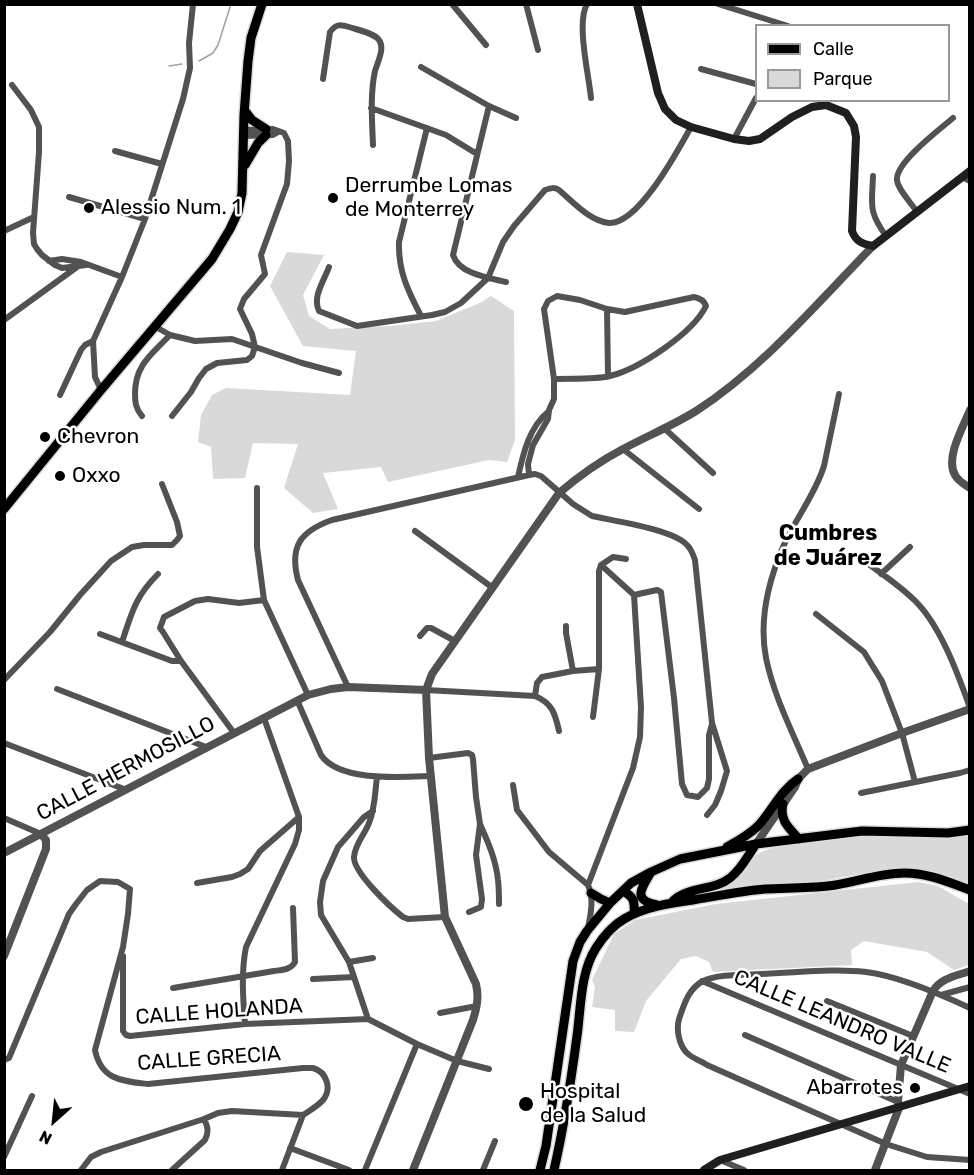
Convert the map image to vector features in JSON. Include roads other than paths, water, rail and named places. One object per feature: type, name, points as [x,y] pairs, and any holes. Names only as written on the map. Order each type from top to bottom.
[{"type":"main road","points":[[4,509],[223,243],[241,203],[249,47],[261,4]]},
{"type":"main road","points":[[637,4],[658,93],[665,109],[676,120],[691,127],[749,141],[760,139],[792,117],[812,107],[826,105],[846,113],[854,126],[856,137],[852,231],[855,238],[863,244],[873,246],[967,176]]},
{"type":"main road","points":[[244,167],[266,132],[245,111]]},
{"type":"main road","points":[[716,852],[746,836],[758,826],[777,800],[798,779]]},
{"type":"main road","points":[[783,804],[783,818],[799,839]]},
{"type":"main road","points":[[540,1170],[546,1146],[573,961],[587,931],[610,903],[631,883],[680,859],[756,844],[862,831],[948,833],[969,830]]},
{"type":"main road","points":[[672,903],[678,896],[724,882],[730,878],[756,844]]},
{"type":"main road","points":[[651,872],[641,889],[642,897],[648,903],[662,906]]},
{"type":"main road","points":[[555,1170],[587,967],[604,936],[622,920],[634,914],[672,903],[762,889],[829,886],[881,875],[923,874],[940,878],[969,890]]},
{"type":"main road","points":[[590,889],[601,899],[610,903]]},
{"type":"main road","points":[[623,891],[632,896],[634,900],[634,914]]},
{"type":"main road","points":[[704,1170],[720,1160],[898,1105],[969,1086]]},
{"type":"street","points":[[101,390],[95,377],[93,341],[145,219],[183,99],[190,68],[189,43],[193,4]]},
{"type":"street","points":[[452,4],[486,45]]},
{"type":"street","points":[[526,4],[538,50]]},
{"type":"street","points":[[586,4],[582,20],[591,98]]},
{"type":"street","points":[[718,4],[782,24]]},
{"type":"street","points":[[323,79],[330,32],[334,26],[341,24],[377,37],[381,42],[382,48],[375,73],[372,108],[373,145]]},
{"type":"street","points":[[421,67],[489,106],[516,118]]},
{"type":"street","points":[[701,69],[755,84]]},
{"type":"street","points":[[12,85],[31,110],[39,128],[34,244],[49,261],[62,259],[122,277]]},
{"type":"street","points":[[734,139],[755,100]]},
{"type":"street","points":[[489,106],[453,255],[457,263],[467,271],[506,282]]},
{"type":"street","points":[[372,108],[446,135],[477,154]]},
{"type":"street","points":[[917,212],[897,183],[896,177],[906,159],[953,118]]},
{"type":"street","points":[[329,267],[315,304],[319,311],[357,326],[445,312],[461,303],[488,278],[503,242],[545,190],[555,188],[560,190],[585,212],[602,221],[609,223],[621,220],[636,209],[648,195],[691,127]]},
{"type":"street","points":[[421,316],[405,283],[400,265],[399,242],[427,128]]},
{"type":"street","points":[[172,416],[206,369],[218,363],[247,360],[252,357],[255,347],[252,334],[240,309],[244,299],[265,274],[261,255],[287,184],[289,161],[287,137],[284,133],[278,132],[273,135],[266,132],[244,133]]},
{"type":"street","points":[[115,151],[162,164]]},
{"type":"street","points":[[873,176],[872,212],[876,223],[886,236]]},
{"type":"street","points":[[69,197],[145,219]]},
{"type":"street","points":[[5,230],[34,218]]},
{"type":"street","points":[[413,1170],[473,1020],[478,993],[445,916],[429,758],[426,690],[432,674],[559,493],[581,474],[622,449],[665,429],[697,410],[744,376],[873,246]]},
{"type":"street","points":[[4,320],[82,264]]},
{"type":"street","points":[[529,475],[528,464],[533,445],[548,419],[554,399],[554,380],[544,309],[548,301],[556,296],[625,312],[694,297],[705,302],[706,306],[701,317],[677,339],[628,370],[608,376],[554,380]]},
{"type":"street","points":[[606,309],[608,376]]},
{"type":"street","points":[[156,327],[170,335],[195,341],[232,339],[339,373]]},
{"type":"street","points":[[142,416],[137,410],[136,376],[142,365],[170,335]]},
{"type":"street","points":[[60,395],[81,350],[93,341]]},
{"type":"street","points":[[808,769],[771,679],[766,656],[764,624],[770,584],[784,545],[812,495],[824,466],[839,394]]},
{"type":"street","points":[[518,477],[526,444],[542,417],[549,410]]},
{"type":"street","points":[[969,410],[952,455],[954,475],[969,488]]},
{"type":"street","points":[[665,429],[713,473]]},
{"type":"street","points":[[622,449],[699,509]]},
{"type":"street","points":[[348,687],[304,596],[295,570],[295,552],[298,543],[305,535],[316,525],[332,520],[518,477],[535,474],[542,476],[559,493],[592,516],[665,533],[686,544],[692,552],[695,560],[712,723],[727,771],[715,805],[707,815]]},
{"type":"street","points":[[4,680],[50,632],[111,561],[132,547],[144,544],[172,545],[177,540],[180,536],[177,522],[162,484]]},
{"type":"street","points":[[257,488],[257,546],[264,600],[308,695]]},
{"type":"street","points":[[415,531],[493,588]]},
{"type":"street","points":[[881,574],[910,547]]},
{"type":"street","points":[[756,844],[795,787],[798,779],[808,769],[969,709],[950,655],[929,618],[913,598],[855,554]]},
{"type":"street","points":[[600,566],[614,557],[626,559]]},
{"type":"street","points":[[587,931],[591,915],[590,889],[633,768],[640,737],[641,707],[634,595],[600,566]]},
{"type":"street","points":[[593,717],[599,669],[600,566]]},
{"type":"street","points":[[123,642],[140,594],[158,574]]},
{"type":"street","points":[[634,595],[657,590],[661,592],[675,698],[682,784],[687,795],[698,797],[707,788],[709,735],[712,723]]},
{"type":"street","points":[[234,733],[160,628],[164,618],[195,601],[208,599],[239,603],[264,600]]},
{"type":"street","points":[[816,614],[864,652],[882,681],[902,733],[915,782]]},
{"type":"street","points":[[566,626],[573,671]]},
{"type":"street","points":[[420,636],[431,628],[455,641]]},
{"type":"street","points":[[100,634],[172,661],[182,661]]},
{"type":"street","points":[[534,696],[537,683],[542,677],[599,669]]},
{"type":"street","name":"CALLE HERMOSILLO","points":[[4,852],[308,695],[348,687],[426,690]]},
{"type":"street","points":[[57,689],[206,747]]},
{"type":"street","points":[[426,690],[534,696],[550,705],[558,731]]},
{"type":"street","points":[[297,700],[321,755],[333,767],[377,777],[430,776]]},
{"type":"street","points":[[245,1024],[242,996],[243,958],[246,947],[295,844],[299,830],[299,817],[264,718]]},
{"type":"street","points":[[4,743],[124,789]]},
{"type":"street","points":[[429,758],[468,753],[472,755],[480,824],[476,855],[482,899],[481,907],[468,912]]},
{"type":"street","points":[[861,793],[969,770]]},
{"type":"street","points":[[377,777],[373,811],[369,824],[355,850],[354,862],[364,879],[403,917],[408,919],[445,916]]},
{"type":"street","points":[[513,785],[517,810],[527,824],[549,852],[590,889]]},
{"type":"street","points":[[373,811],[364,817],[338,847],[323,881],[321,915],[349,962],[368,1019],[457,1061],[489,1069]]},
{"type":"street","points":[[197,883],[232,877],[248,869],[260,851],[299,817]]},
{"type":"street","points":[[4,818],[41,834],[46,840],[46,849],[4,956]]},
{"type":"street","points":[[480,824],[495,863],[499,904]]},
{"type":"street","points":[[4,1060],[9,1058],[69,914],[87,890],[100,881],[118,882],[130,889],[123,947]]},
{"type":"street","points":[[173,988],[288,969],[293,966],[295,962],[293,908]]},
{"type":"street","name":"CALLE HOLANDA","points":[[123,947],[123,1031],[126,1035],[245,1024],[368,1019]]},
{"type":"street","name":"CALLE GRECIA","points":[[123,947],[95,1050],[98,1062],[105,1072],[116,1079],[148,1084],[313,1068],[327,1080],[328,1088],[321,1102],[303,1115]]},
{"type":"street","points":[[349,962],[373,958]]},
{"type":"street","points":[[968,1160],[927,1157],[886,1144],[707,1065],[688,1054],[680,1041],[677,1024],[690,992],[702,981],[721,977],[846,970],[886,976],[937,993],[969,1008]]},
{"type":"street","points":[[875,1170],[898,1105],[901,1065],[913,1036],[937,993],[939,984],[969,971]]},
{"type":"street","points":[[313,979],[354,977]]},
{"type":"street","name":"CALLE LEANDRO VALLE","points":[[702,981],[969,1094]]},
{"type":"street","points":[[937,993],[969,987]]},
{"type":"street","points":[[827,1001],[913,1036]]},
{"type":"street","points":[[440,1013],[477,1006]]},
{"type":"street","points":[[745,1035],[898,1105]]},
{"type":"street","points":[[364,1170],[417,1044]]},
{"type":"street","points":[[4,1157],[32,1096]]},
{"type":"street","points":[[81,1170],[91,1157],[101,1152],[218,1113],[232,1111],[303,1115],[282,1170]]},
{"type":"street","points":[[172,1170],[205,1140],[208,1128],[204,1119]]},
{"type":"street","points":[[483,1170],[495,1141]]},
{"type":"street","points":[[290,1148],[349,1170]]},
{"type":"street","points":[[720,1160],[744,1170]]},
{"type":"waterway","points":[[199,61],[213,53],[218,45],[231,4]]},
{"type":"waterway","points":[[169,66],[182,64]]},
{"type":"place","name":"Derrumbe Lomas de Monterrey","points":[[333,198]]},
{"type":"place","name":"Alessio Num. 1","points":[[89,208]]},
{"type":"place","name":"Chevron","points":[[45,437]]},
{"type":"place","name":"Oxxo","points":[[60,476]]},
{"type":"place","name":"Abarrotes","points":[[915,1088]]},
{"type":"place","name":"Hospital de la Salud","points":[[526,1104]]},
{"type":"district","name":"Cumbres de Juárez","points":[[828,546]]}]
